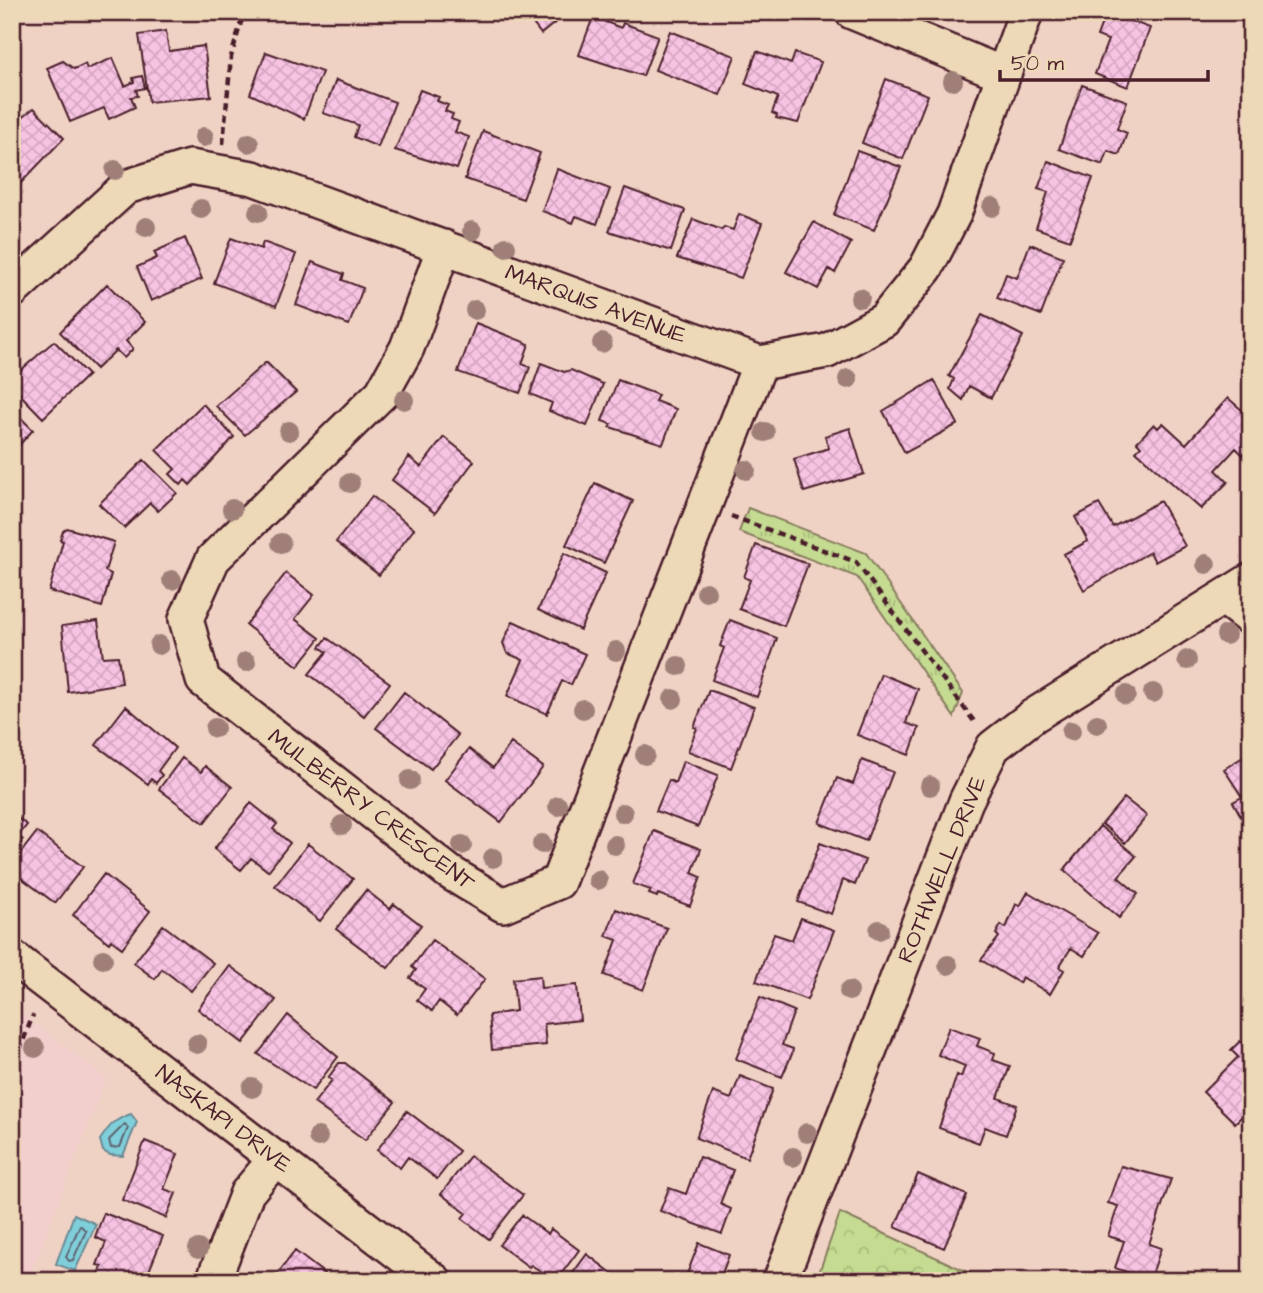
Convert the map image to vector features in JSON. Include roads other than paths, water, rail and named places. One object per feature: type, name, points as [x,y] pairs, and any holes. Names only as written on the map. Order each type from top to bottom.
[{"type":"street","points":[[852,12],[1003,74]]},
{"type":"street","points":[[760,363],[827,351],[884,320],[926,268],[954,214],[1026,12]]},
{"type":"street","name":"MARQUIS AVENUE","points":[[12,291],[125,187],[190,167],[253,178],[760,363]]},
{"type":"street","name":"MULBERRY CRESCENT","points":[[444,247],[407,348],[382,393],[213,559],[186,619],[203,680],[449,872],[503,905],[558,882],[760,363]]},
{"type":"street","name":"ROTHWELL DRIVE","points":[[780,1281],[966,801],[993,747],[1033,716],[1237,589],[1251,619]]},
{"type":"street","name":"NASKAPI DRIVE","points":[[12,957],[435,1281]]},
{"type":"street","points":[[213,1281],[247,1193],[276,1158]]},
{"type":"water","points":[[131,1114],[137,1122],[123,1156],[110,1155],[103,1151],[100,1140],[106,1131]]},
{"type":"water","points":[[74,1214],[96,1224],[75,1271],[56,1264]]}]
